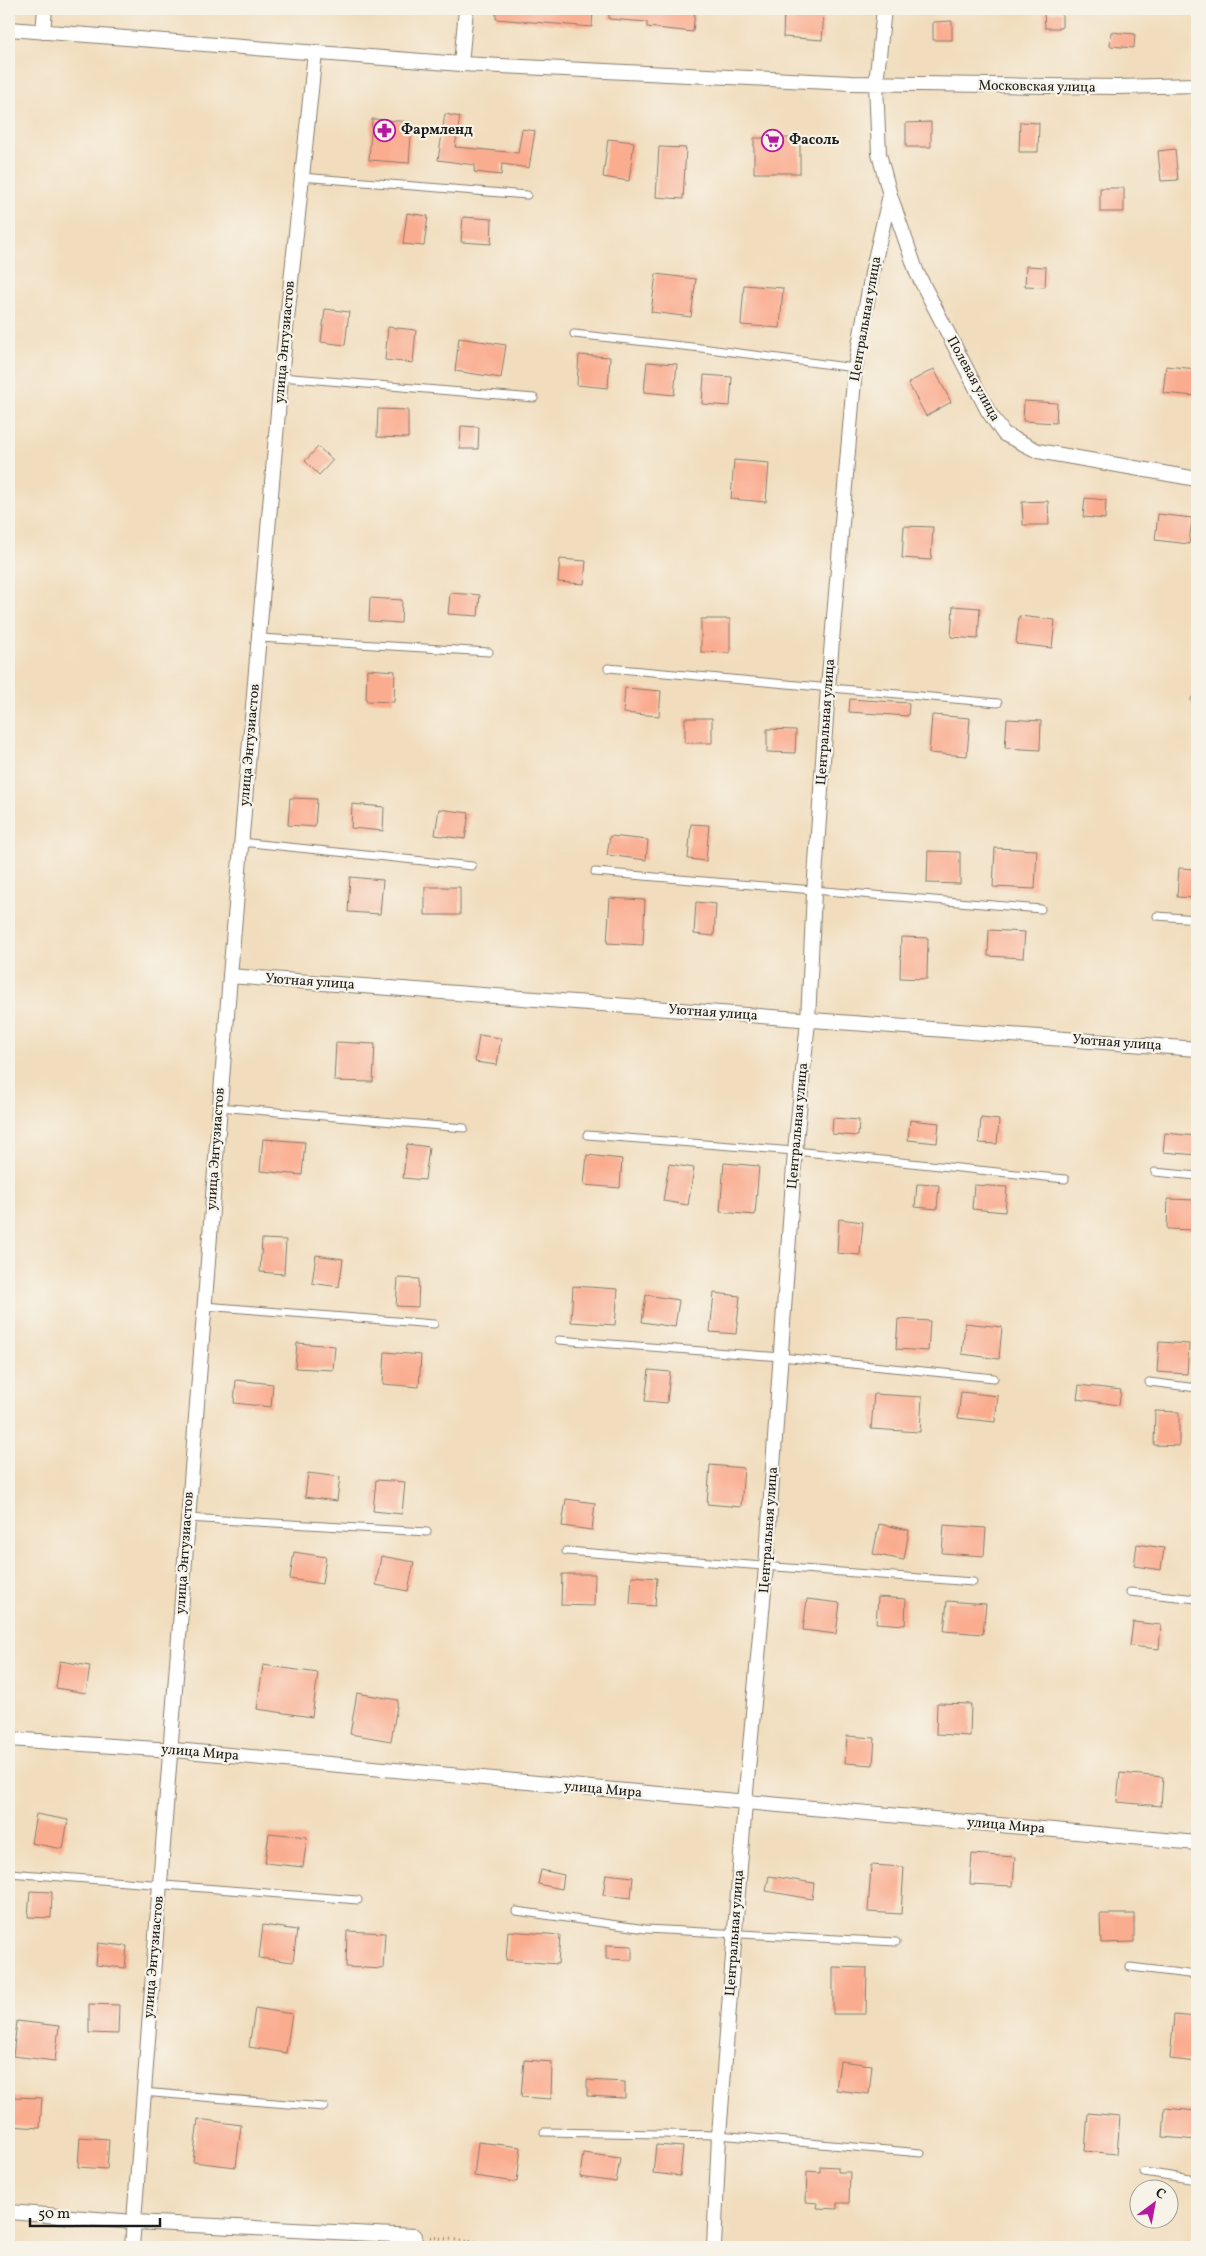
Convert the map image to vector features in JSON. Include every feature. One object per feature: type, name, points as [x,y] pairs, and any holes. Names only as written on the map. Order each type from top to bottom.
[{"type":"street","points":[[43,32],[45,9]]},
{"type":"street","points":[[461,64],[466,9]]},
{"type":"street","name":"Центральная улица","points":[[714,2247],[719,2135],[766,1567],[795,1151],[808,1021],[814,892],[828,688],[855,368],[890,195],[879,154],[876,84],[884,9]]},
{"type":"street","name":"Московская улица","points":[[9,29],[461,64],[876,84],[1117,87],[1197,84]]},
{"type":"street","name":"улица Энтузиастов","points":[[132,2247],[142,2092],[172,1750],[187,1518],[241,842],[281,377],[315,52]]},
{"type":"street","name":"Полевая улица","points":[[890,195],[917,273],[988,411],[1004,434],[1038,451],[1197,479]]},
{"type":"street","name":"Уютная улица","points":[[230,976],[1197,1049]]},
{"type":"street","name":"улица Мира","points":[[9,1738],[172,1750],[1197,1843]]},
{"type":"street","points":[[9,2212],[134,2222],[415,2236]]},
{"type":"lane","points":[[301,177],[527,195]]},
{"type":"lane","points":[[574,334],[855,368]]},
{"type":"lane","points":[[281,377],[534,398]]},
{"type":"lane","points":[[260,638],[489,652]]},
{"type":"lane","points":[[608,668],[998,702]]},
{"type":"lane","points":[[241,842],[472,866]]},
{"type":"lane","points":[[595,872],[814,892],[1041,909]]},
{"type":"lane","points":[[1157,916],[1197,919]]},
{"type":"lane","points":[[219,1107],[464,1128]]},
{"type":"lane","points":[[587,1135],[795,1151],[1065,1179]]},
{"type":"lane","points":[[1155,1172],[1197,1176]]},
{"type":"lane","points":[[204,1306],[434,1324]]},
{"type":"lane","points":[[559,1340],[782,1357],[994,1378]]},
{"type":"lane","points":[[1149,1382],[1197,1388]]},
{"type":"lane","points":[[187,1518],[427,1532]]},
{"type":"lane","points":[[566,1551],[973,1582]]},
{"type":"lane","points":[[1130,1592],[1197,1599]]},
{"type":"lane","points":[[9,1873],[358,1900]]},
{"type":"lane","points":[[516,1911],[646,1928],[896,1942]]},
{"type":"lane","points":[[1130,1967],[1197,1975]]},
{"type":"lane","points":[[142,2092],[324,2106]]},
{"type":"lane","points":[[544,2132],[719,2135],[921,2153]]},
{"type":"lane","points":[[1144,2172],[1197,2180]]},
{"type":"path","points":[[415,2236],[521,2247]]},
{"type":"building","points":[[496,9],[593,9],[592,27],[496,19]]},
{"type":"building","points":[[609,9],[695,9],[693,32],[647,27],[647,22],[609,19]]},
{"type":"building","points":[[784,9],[824,9],[822,40],[783,37]]},
{"type":"building","points":[[1044,12],[1062,12],[1062,28],[1045,28]]},
{"type":"building","points":[[952,21],[952,40],[933,40],[933,22]]},
{"type":"building","points":[[1111,32],[1135,34],[1134,48],[1110,46]]},
{"type":"building","points":[[445,114],[460,117],[455,147],[518,153],[522,129],[535,131],[529,168],[502,164],[501,175],[474,172],[475,165],[438,160]]},
{"type":"building","points":[[372,119],[412,122],[409,163],[369,160]]},
{"type":"building","points":[[931,122],[931,147],[906,147],[906,123]]},
{"type":"building","points":[[1020,122],[1039,123],[1038,152],[1019,152]]},
{"type":"building","points":[[754,138],[800,138],[800,173],[754,173]]},
{"type":"building","points":[[608,139],[634,142],[629,181],[603,177]]},
{"type":"building","points":[[659,147],[686,148],[683,199],[656,197]]},
{"type":"building","points":[[1175,149],[1178,180],[1161,181],[1158,151]]},
{"type":"building","points":[[1100,188],[1124,188],[1124,212],[1100,212]]},
{"type":"building","points":[[407,213],[428,216],[424,246],[403,244]]},
{"type":"building","points":[[463,217],[492,219],[491,244],[461,242]]},
{"type":"building","points":[[1026,266],[1046,267],[1045,287],[1025,286]]},
{"type":"building","points":[[656,274],[696,279],[691,317],[651,312]]},
{"type":"building","points":[[744,285],[783,288],[780,328],[741,325]]},
{"type":"building","points":[[325,309],[349,312],[345,345],[321,342]]},
{"type":"building","points":[[388,327],[416,330],[413,363],[385,360]]},
{"type":"building","points":[[459,338],[506,345],[501,378],[455,371]]},
{"type":"building","points":[[579,355],[610,357],[608,388],[577,385]]},
{"type":"building","points":[[647,362],[677,364],[674,395],[644,392]]},
{"type":"building","points":[[1166,366],[1197,369],[1196,396],[1163,393]]},
{"type":"building","points":[[934,369],[951,402],[926,416],[908,383]]},
{"type":"building","points":[[704,375],[732,377],[730,406],[702,404]]},
{"type":"building","points":[[1024,401],[1057,403],[1056,423],[1023,421]]},
{"type":"building","points":[[378,409],[408,410],[408,438],[377,437]]},
{"type":"building","points":[[461,426],[479,427],[478,449],[460,449]]},
{"type":"building","points":[[318,447],[333,460],[319,475],[305,461]]},
{"type":"building","points":[[734,460],[769,463],[766,502],[731,499]]},
{"type":"building","points":[[1085,498],[1106,500],[1105,519],[1083,517]]},
{"type":"building","points":[[1048,501],[1049,525],[1023,525],[1022,502]]},
{"type":"building","points":[[1158,514],[1192,518],[1189,544],[1155,540]]},
{"type":"building","points":[[904,526],[933,527],[931,560],[902,558]]},
{"type":"building","points":[[560,559],[586,561],[584,584],[558,582]]},
{"type":"building","points":[[450,593],[480,595],[478,616],[448,614]]},
{"type":"building","points":[[370,598],[402,600],[401,623],[369,621]]},
{"type":"building","points":[[953,606],[980,608],[978,639],[951,637]]},
{"type":"building","points":[[1019,616],[1055,620],[1052,648],[1016,644]]},
{"type":"building","points":[[701,619],[730,619],[730,653],[701,652]]},
{"type":"building","points":[[367,669],[395,671],[394,702],[366,701]]},
{"type":"building","points":[[625,688],[661,691],[659,716],[623,713]]},
{"type":"building","points":[[850,699],[909,703],[908,716],[849,712]]},
{"type":"building","points":[[932,715],[970,718],[967,756],[929,753]]},
{"type":"building","points":[[685,718],[712,718],[712,743],[685,743]]},
{"type":"building","points":[[1007,719],[1041,721],[1040,750],[1005,748]]},
{"type":"building","points":[[767,729],[796,730],[795,753],[767,752]]},
{"type":"building","points":[[290,798],[317,799],[315,827],[288,825]]},
{"type":"building","points":[[352,804],[384,807],[383,831],[351,828]]},
{"type":"building","points":[[439,809],[469,813],[465,839],[435,835]]},
{"type":"building","points":[[691,824],[709,825],[706,861],[688,859]]},
{"type":"building","points":[[610,836],[648,840],[646,860],[607,855]]},
{"type":"building","points":[[995,848],[1037,850],[1035,889],[993,887]]},
{"type":"building","points":[[928,851],[960,852],[960,884],[927,883]]},
{"type":"building","points":[[1179,868],[1197,869],[1197,898],[1177,897]]},
{"type":"building","points":[[350,877],[383,880],[380,914],[348,912]]},
{"type":"building","points":[[425,887],[460,887],[460,915],[425,915]]},
{"type":"building","points":[[610,898],[645,900],[643,945],[607,943]]},
{"type":"building","points":[[696,902],[716,904],[714,936],[694,934]]},
{"type":"building","points":[[989,930],[1025,932],[1023,958],[988,956]]},
{"type":"building","points":[[901,937],[928,938],[927,979],[900,978]]},
{"type":"building","points":[[479,1035],[501,1038],[497,1065],[475,1062]]},
{"type":"building","points":[[336,1042],[375,1044],[373,1082],[334,1081]]},
{"type":"building","points":[[833,1118],[859,1120],[858,1136],[832,1134]]},
{"type":"building","points":[[981,1118],[999,1120],[997,1144],[979,1143]]},
{"type":"building","points":[[910,1120],[939,1123],[937,1143],[908,1140]]},
{"type":"building","points":[[1165,1133],[1197,1136],[1197,1155],[1163,1152]]},
{"type":"building","points":[[263,1139],[305,1142],[302,1175],[260,1171]]},
{"type":"building","points":[[407,1144],[429,1147],[425,1180],[403,1178]]},
{"type":"building","points":[[587,1155],[622,1159],[620,1188],[584,1185]]},
{"type":"building","points":[[724,1163],[759,1166],[755,1215],[720,1212]]},
{"type":"building","points":[[669,1164],[694,1168],[688,1205],[663,1201]]},
{"type":"building","points":[[917,1184],[939,1185],[937,1209],[915,1207]]},
{"type":"building","points":[[974,1185],[1007,1187],[1005,1212],[972,1209]]},
{"type":"building","points":[[1168,1199],[1196,1200],[1195,1230],[1167,1229]]},
{"type":"building","points":[[839,1219],[863,1222],[860,1255],[837,1253]]},
{"type":"building","points":[[262,1239],[286,1240],[284,1274],[260,1272]]},
{"type":"building","points":[[316,1255],[343,1259],[339,1287],[312,1283]]},
{"type":"building","points":[[398,1278],[419,1279],[418,1307],[396,1306]]},
{"type":"building","points":[[573,1286],[618,1289],[615,1325],[571,1322]]},
{"type":"building","points":[[714,1293],[740,1296],[736,1334],[710,1332]]},
{"type":"building","points":[[646,1295],[679,1300],[675,1327],[642,1322]]},
{"type":"building","points":[[898,1319],[930,1321],[928,1351],[896,1349]]},
{"type":"building","points":[[965,1323],[1002,1327],[999,1359],[962,1354]]},
{"type":"building","points":[[1159,1342],[1189,1344],[1187,1374],[1157,1372]]},
{"type":"building","points":[[297,1343],[335,1346],[333,1370],[295,1368]]},
{"type":"building","points":[[385,1352],[421,1355],[419,1387],[383,1384]]},
{"type":"building","points":[[649,1370],[670,1372],[667,1403],[645,1401]]},
{"type":"building","points":[[236,1380],[273,1384],[271,1407],[234,1403]]},
{"type":"building","points":[[1079,1385],[1121,1390],[1119,1405],[1077,1399]]},
{"type":"building","points":[[961,1392],[998,1396],[995,1422],[958,1418]]},
{"type":"building","points":[[874,1394],[922,1397],[920,1432],[871,1429]]},
{"type":"building","points":[[1155,1411],[1179,1412],[1179,1446],[1154,1445]]},
{"type":"building","points":[[710,1465],[744,1468],[741,1507],[707,1504]]},
{"type":"building","points":[[308,1473],[340,1477],[337,1501],[305,1497]]},
{"type":"building","points":[[376,1480],[405,1482],[402,1514],[373,1511]]},
{"type":"building","points":[[566,1499],[595,1503],[592,1530],[562,1526]]},
{"type":"building","points":[[879,1524],[909,1530],[904,1560],[873,1554]]},
{"type":"building","points":[[944,1525],[986,1528],[984,1556],[942,1553]]},
{"type":"building","points":[[1137,1544],[1164,1548],[1161,1570],[1134,1566]]},
{"type":"building","points":[[294,1552],[326,1557],[322,1584],[290,1579]]},
{"type":"building","points":[[381,1556],[414,1562],[408,1591],[376,1585]]},
{"type":"building","points":[[562,1574],[595,1574],[594,1606],[561,1605]]},
{"type":"building","points":[[632,1576],[657,1578],[655,1606],[630,1604]]},
{"type":"building","points":[[878,1597],[906,1599],[905,1625],[876,1623]]},
{"type":"building","points":[[807,1599],[840,1603],[836,1634],[803,1630]]},
{"type":"building","points":[[947,1601],[986,1604],[983,1634],[944,1631]]},
{"type":"building","points":[[1133,1622],[1161,1625],[1159,1649],[1130,1646]]},
{"type":"building","points":[[60,1661],[90,1666],[86,1693],[56,1688]]},
{"type":"building","points":[[263,1665],[318,1673],[312,1717],[257,1709]]},
{"type":"building","points":[[357,1693],[398,1700],[391,1741],[350,1734]]},
{"type":"building","points":[[937,1703],[971,1704],[970,1736],[936,1734]]},
{"type":"building","points":[[847,1736],[875,1738],[873,1765],[845,1763]]},
{"type":"building","points":[[1120,1773],[1163,1777],[1161,1806],[1117,1802]]},
{"type":"building","points":[[36,1814],[68,1820],[63,1849],[31,1843]]},
{"type":"building","points":[[269,1833],[307,1837],[303,1867],[265,1863]]},
{"type":"building","points":[[972,1854],[1015,1857],[1013,1886],[970,1884]]},
{"type":"building","points":[[871,1865],[904,1867],[901,1914],[868,1912]]},
{"type":"building","points":[[541,1870],[564,1875],[562,1889],[538,1884]]},
{"type":"building","points":[[606,1874],[633,1877],[631,1898],[603,1895]]},
{"type":"building","points":[[769,1876],[814,1883],[812,1899],[766,1891]]},
{"type":"building","points":[[30,1891],[52,1892],[51,1918],[28,1917]]},
{"type":"building","points":[[1100,1914],[1134,1914],[1134,1942],[1101,1943]]},
{"type":"building","points":[[263,1925],[297,1930],[293,1962],[259,1958]]},
{"type":"building","points":[[347,1931],[385,1933],[383,1969],[346,1967]]},
{"type":"building","points":[[508,1931],[560,1935],[558,1964],[506,1960]]},
{"type":"building","points":[[98,1943],[127,1946],[125,1968],[96,1965]]},
{"type":"building","points":[[606,1945],[632,1946],[632,1960],[606,1959]]},
{"type":"building","points":[[833,1967],[867,1968],[866,2014],[833,2014]]},
{"type":"building","points":[[89,2004],[119,2005],[118,2034],[89,2033]]},
{"type":"building","points":[[255,2008],[292,2014],[286,2053],[249,2047]]},
{"type":"building","points":[[1174,2015],[1197,2017],[1197,2062],[1170,2059]]},
{"type":"building","points":[[17,2021],[59,2026],[55,2061],[13,2056]]},
{"type":"building","points":[[524,2060],[552,2062],[551,2099],[521,2097]]},
{"type":"building","points":[[840,2061],[872,2065],[869,2094],[836,2090]]},
{"type":"building","points":[[587,2080],[625,2082],[625,2098],[587,2096]]},
{"type":"building","points":[[12,2097],[42,2098],[40,2128],[10,2126]]},
{"type":"building","points":[[1165,2108],[1197,2111],[1197,2140],[1163,2137]]},
{"type":"building","points":[[1088,2113],[1120,2116],[1117,2154],[1085,2151]]},
{"type":"building","points":[[198,2119],[241,2125],[236,2167],[193,2162]]},
{"type":"building","points":[[80,2137],[109,2139],[107,2169],[78,2167]]},
{"type":"building","points":[[478,2142],[521,2147],[517,2182],[474,2176]]},
{"type":"building","points":[[656,2145],[683,2147],[680,2176],[653,2173]]},
{"type":"building","points":[[583,2153],[620,2158],[616,2182],[580,2177]]},
{"type":"building","points":[[820,2166],[838,2167],[838,2172],[850,2172],[849,2203],[837,2203],[837,2209],[817,2208],[818,2203],[806,2202],[807,2171],[820,2172]]},
{"type":"place","name":"Фармленд","points":[[385,130]]},
{"type":"place","name":"Фасоль","points":[[773,140]]}]
